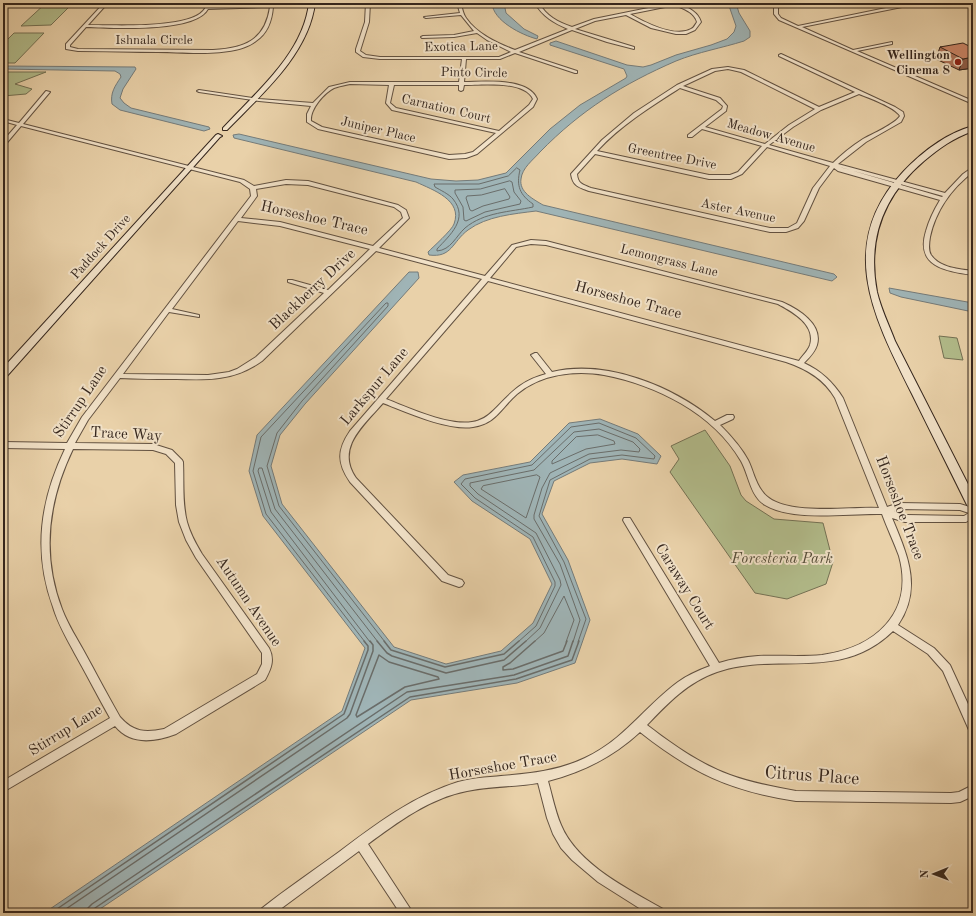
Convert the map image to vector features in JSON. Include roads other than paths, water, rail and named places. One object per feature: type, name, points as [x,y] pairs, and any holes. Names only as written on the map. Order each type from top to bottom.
[{"type":"street","points":[[105,3],[141,4]]},
{"type":"street","name":"Ishnala Circle","points":[[105,3],[68,45],[68,48],[78,50],[213,51],[242,49],[255,42],[260,37],[269,20],[272,5]]},
{"type":"street","points":[[272,5],[303,3]]},
{"type":"street","points":[[85,26],[158,26],[187,21],[202,14],[210,5],[337,3]]},
{"type":"street","name":"Exotica Lane","points":[[368,3],[367,22],[358,48],[361,54],[376,58],[464,59],[497,59],[518,52],[599,18],[677,4]]},
{"type":"street","points":[[459,3],[461,14],[468,24],[477,32],[496,43],[518,52],[575,72]]},
{"type":"street","points":[[537,3],[539,10],[548,18],[572,29],[632,48]]},
{"type":"street","points":[[776,3],[775,11],[784,21],[973,103]]},
{"type":"street","points":[[878,3],[891,9]]},
{"type":"street","points":[[797,27],[920,3]]},
{"type":"street","points":[[254,98],[299,45],[308,28],[312,12],[312,4]]},
{"type":"street","points":[[626,13],[643,23],[673,32],[683,33],[693,30],[699,22],[697,17],[690,10],[677,4]]},
{"type":"street","points":[[426,17],[461,14]]},
{"type":"street","points":[[187,21],[192,23]]},
{"type":"street","points":[[423,36],[454,36],[477,32]]},
{"type":"street","points":[[852,51],[890,43]]},
{"type":"street","name":"Aster Avenue","points":[[781,55],[896,110],[900,113],[902,118],[864,141],[834,165],[817,186],[798,225],[789,230],[775,230],[582,186],[575,181],[574,174],[593,152],[629,119],[679,86],[712,71],[721,69],[742,71],[819,109]]},
{"type":"street","points":[[461,90],[464,59]]},
{"type":"street","name":"Pinto Circle","points":[[316,103],[328,90],[340,85],[354,83],[512,85],[525,88],[533,94],[535,97],[534,102],[475,153],[462,157]]},
{"type":"street","name":"Carnation Court","points":[[392,83],[388,103],[394,109],[498,132]]},
{"type":"street","name":"Meadow Avenue","points":[[679,86],[715,98],[721,101],[725,106],[724,110],[690,136]]},
{"type":"street","points":[[199,91],[254,98],[259,100],[316,103]]},
{"type":"street","points":[[3,144],[48,92]]},
{"type":"street","name":"Greentree Drive","points":[[593,152],[709,177],[722,178],[734,176],[740,173],[766,146],[791,126],[819,109],[859,92]]},
{"type":"street","name":"Paddock Drive","points":[[3,374],[218,136],[214,135],[214,132],[225,129],[254,98]]},
{"type":"street","name":"Juniper Place","points":[[316,103],[308,119],[312,125],[317,127],[445,156],[462,157]]},
{"type":"street","name":"Horseshoe Trace","points":[[3,120],[245,182],[253,188]]},
{"type":"street","name":"Meadow Avenue","points":[[701,127],[834,165],[840,170],[896,183],[944,197]]},
{"type":"street","points":[[973,128],[953,136],[917,163],[896,183],[880,209],[873,227],[870,268],[873,292],[890,341],[973,505]]},
{"type":"street","points":[[973,170],[944,197],[930,226],[926,252],[931,258],[943,266],[973,273]]},
{"type":"street","name":"Blackberry Drive","points":[[117,376],[211,377],[241,370],[258,360],[406,218],[404,211],[400,207],[308,183],[277,183],[253,188]]},
{"type":"street","name":"Stirrup Lane","points":[[3,786],[116,720],[68,630],[58,608],[47,571],[45,544],[48,503],[68,446],[85,419],[254,196],[253,188]]},
{"type":"street","name":"Horseshoe Trace","points":[[237,219],[298,228],[800,364],[823,377],[835,390],[903,556],[908,583],[905,602],[900,614],[892,626],[881,637],[869,645],[847,655],[812,661],[744,662],[717,668],[697,676],[682,686],[640,726],[613,749],[591,761],[567,771],[542,777],[485,782],[460,787],[436,795],[412,806],[265,913]]},
{"type":"street","name":"Lemongrass Lane","points":[[485,278],[511,248],[521,243],[535,242],[770,299],[796,311],[811,328],[814,340],[812,346],[800,364]]},
{"type":"street","name":"Larkspur Lane","points":[[459,583],[444,578],[353,480],[347,471],[344,456],[347,442],[485,278]]},
{"type":"street","points":[[290,281],[329,292]]},
{"type":"street","points":[[168,310],[197,316]]},
{"type":"street","points":[[535,354],[550,375]]},
{"type":"street","points":[[381,400],[451,423],[472,425],[482,423],[492,418],[508,399],[528,383],[550,375],[571,372],[596,372],[615,375],[639,382],[680,399],[714,424],[735,447],[744,461],[760,496],[775,506],[794,511],[885,511],[899,506],[960,507],[973,511]]},
{"type":"street","points":[[714,424],[730,417]]},
{"type":"street","name":"Trace Way","points":[[3,445],[152,448],[165,450],[174,454]]},
{"type":"street","name":"Autumn Avenue","points":[[116,720],[125,730],[139,736],[155,736],[169,732],[254,682],[261,677],[268,664],[266,651],[199,556],[190,540],[183,522],[180,504],[180,466],[174,454]]},
{"type":"street","points":[[885,511],[902,518],[966,519],[973,514]]},
{"type":"street","name":"Caraway Court","points":[[627,520],[717,668]]},
{"type":"street","points":[[892,626],[931,651],[947,668],[973,727]]},
{"type":"street","name":"Citrus Place","points":[[640,726],[668,748],[699,768],[724,779],[751,788],[778,794],[796,796],[951,798],[960,797],[973,790]]},
{"type":"street","points":[[542,777],[554,823],[569,848],[594,871],[627,894],[659,913]]},
{"type":"street","points":[[360,843],[407,913]]},
{"type":"water","points":[[492,3],[504,3],[506,13],[524,29],[538,36],[537,39],[516,31],[509,26],[497,16]]},
{"type":"water","points":[[728,3],[736,3],[739,13],[750,31],[750,37],[744,41],[676,61],[638,79],[604,99],[571,123],[531,161],[523,171],[521,179],[522,188],[528,195],[543,205],[834,274],[837,277],[832,281],[536,211],[500,216],[475,225],[468,230],[447,252],[437,255],[429,255],[428,252],[453,227],[456,216],[454,208],[450,202],[438,192],[416,182],[234,138],[233,135],[239,134],[431,179],[456,181],[478,180],[506,173],[550,129],[580,105],[627,76],[624,69],[550,45],[550,43],[556,41],[627,65],[643,67],[727,39],[734,32],[736,26]]},
{"type":"water","points":[[3,66],[135,67],[136,69],[123,89],[120,98],[124,103],[131,108],[209,127],[210,129],[204,131],[120,110],[112,104],[112,93],[121,77],[120,74],[115,71],[3,69]]},
{"type":"water","points":[[409,272],[418,272],[419,278],[305,404],[280,435],[271,466],[282,504],[394,647],[446,664],[501,651],[533,623],[552,584],[530,539],[472,501],[454,482],[463,475],[530,462],[569,423],[600,419],[638,434],[661,456],[657,464],[622,459],[590,463],[554,481],[542,514],[568,560],[590,620],[575,663],[517,683],[411,700],[94,913],[44,913],[342,711],[365,648],[263,516],[249,471],[257,435]]},
{"type":"water","points":[[889,288],[973,303],[973,312],[901,297],[890,293]]},
{"type":"place","name":"Wellington Cinema 8","points":[[958,62]]},
{"type":"park label","name":"Foresteria Park","points":[[782,559]]}]
